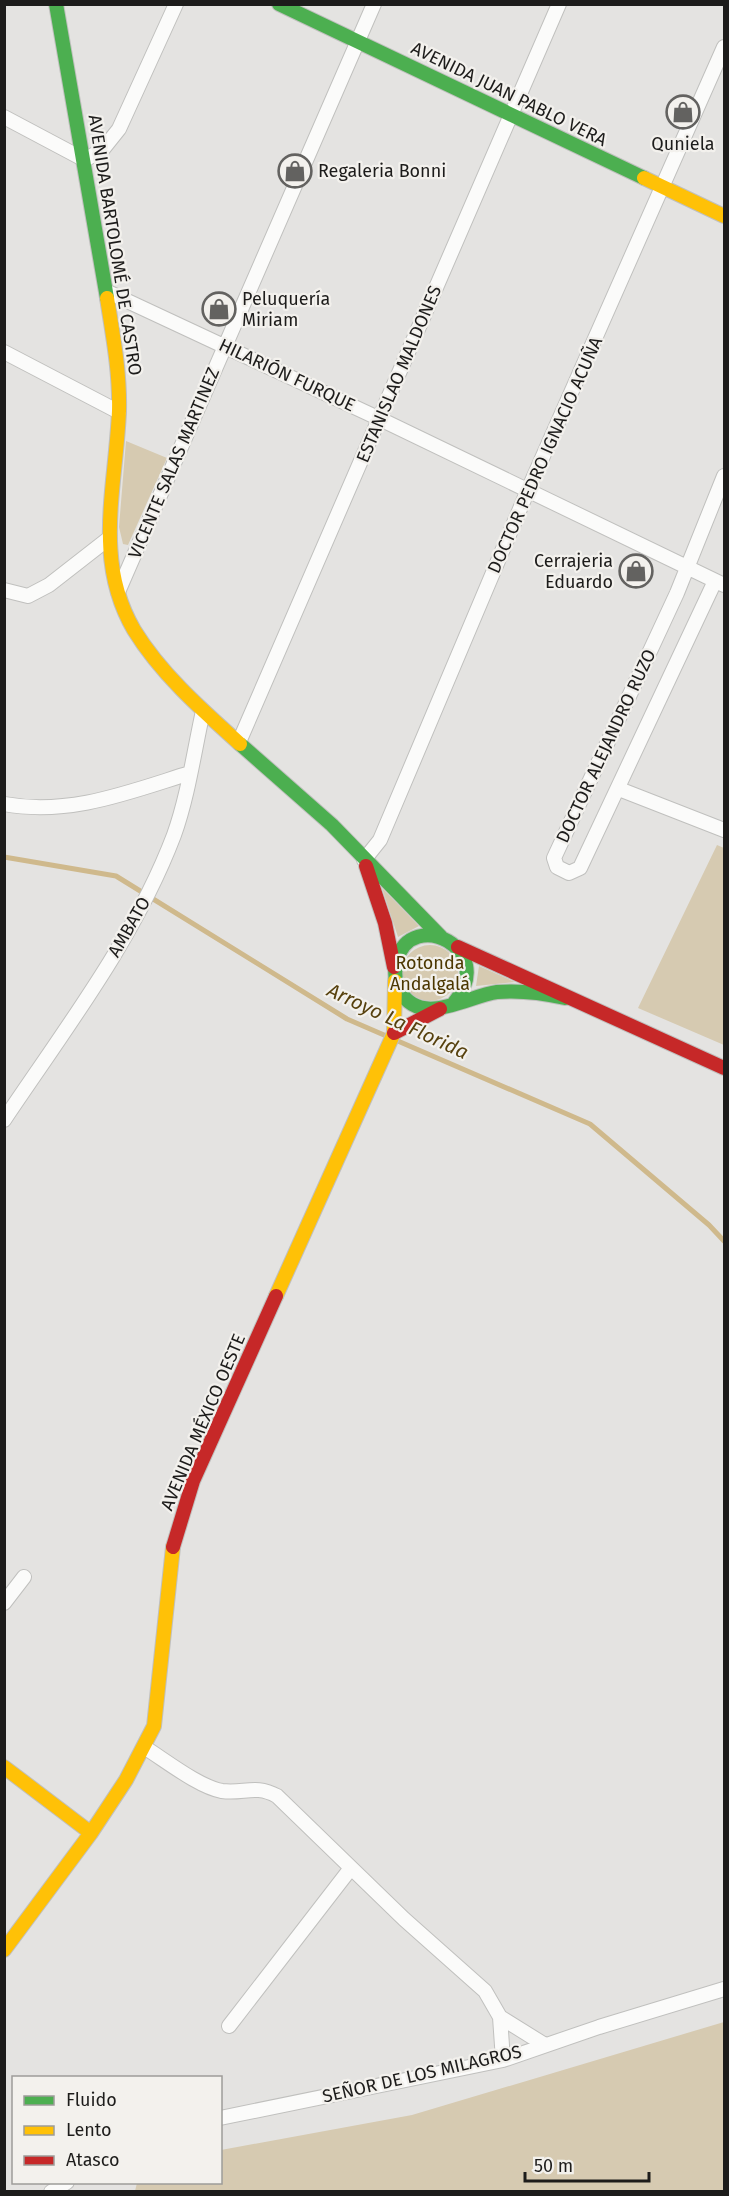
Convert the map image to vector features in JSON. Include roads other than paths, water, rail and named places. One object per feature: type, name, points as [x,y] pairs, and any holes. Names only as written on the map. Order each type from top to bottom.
[{"type":"main road","name":"AVENIDA BARTOLOMÉ DE CASTRO","points":[[56,4],[108,292],[119,369],[119,412],[108,539],[111,565],[118,592],[133,628],[148,651],[203,711],[332,825],[441,937]]},
{"type":"main road","name":"AVENIDA JUAN PABLO VERA","points":[[279,4],[724,216]]},
{"type":"main road","name":"AVENIDA BARTOLOMÉ DE CASTRO","points":[[364,860],[385,923],[395,974]]},
{"type":"main road","points":[[565,998],[541,993],[504,992],[427,1009],[414,1005],[403,996],[395,974],[400,951],[415,938],[428,935],[441,937],[458,947],[538,981],[565,998],[724,1068]]},
{"type":"main road","points":[[394,1033],[448,1006],[465,988],[468,975],[464,956],[458,947]]},
{"type":"main road","name":"AVENIDA MÉXICO OESTE","points":[[4,1950],[91,1833],[144,1747],[154,1726],[158,1705],[166,1593],[174,1540],[193,1481],[394,1033],[395,974]]},
{"type":"main road","points":[[4,1767],[91,1833]]},
{"type":"street","points":[[4,117],[85,160],[103,149],[119,129],[177,4]]},
{"type":"street","name":"VICENTE SALAS MARTINEZ","points":[[118,592],[374,4]]},
{"type":"street","name":"ESTANISLAO MALDONES","points":[[239,742],[559,4]]},
{"type":"street","name":"DOCTOR PEDRO IGNACIO ACUÑA","points":[[364,860],[380,840],[528,490],[724,47]]},
{"type":"street","name":"HILARIÓN FURQUE","points":[[108,292],[380,419],[720,583]]},
{"type":"street","points":[[4,352],[119,412]]},
{"type":"street","name":"DOCTOR ALEJANDRO RUZO","points":[[720,583],[580,868],[569,873],[557,867],[554,858],[677,593],[724,476]]},
{"type":"street","points":[[4,590],[28,596],[49,585],[108,539]]},
{"type":"street","name":"AMBATO","points":[[4,1120],[100,978],[154,882],[177,826],[203,711]]},
{"type":"street","points":[[4,804],[62,807],[84,804],[106,800],[190,773]]},
{"type":"street","points":[[618,789],[724,831]]},
{"type":"street","points":[[4,1603],[24,1576]]},
{"type":"street","points":[[144,1747],[201,1782],[221,1791],[263,1788],[277,1796],[404,1919],[485,1991],[500,2017],[503,2060]]},
{"type":"street","points":[[230,2026],[351,1868]]},
{"type":"street","name":"SEÑOR DE LOS MILAGROS","points":[[222,2118],[503,2060],[724,1989]]},
{"type":"street","points":[[500,2017],[545,2045]]},
{"type":"street","points":[[51,2192],[65,2184]]},
{"type":"waterway","name":"Arroyo La Florida","points":[[4,857],[116,876],[347,1019],[590,1124],[709,1225],[724,1241]]},
{"type":"place","name":"Quniela","points":[[683,112]]},
{"type":"place","name":"Regaleria Bonni","points":[[295,171]]},
{"type":"place","name":"Peluquería Miriam","points":[[219,309]]},
{"type":"place","name":"Cerrajeria Eduardo","points":[[636,571]]},
{"type":"park label","name":"Rotonda Andalgalá","points":[[430,973]]}]
